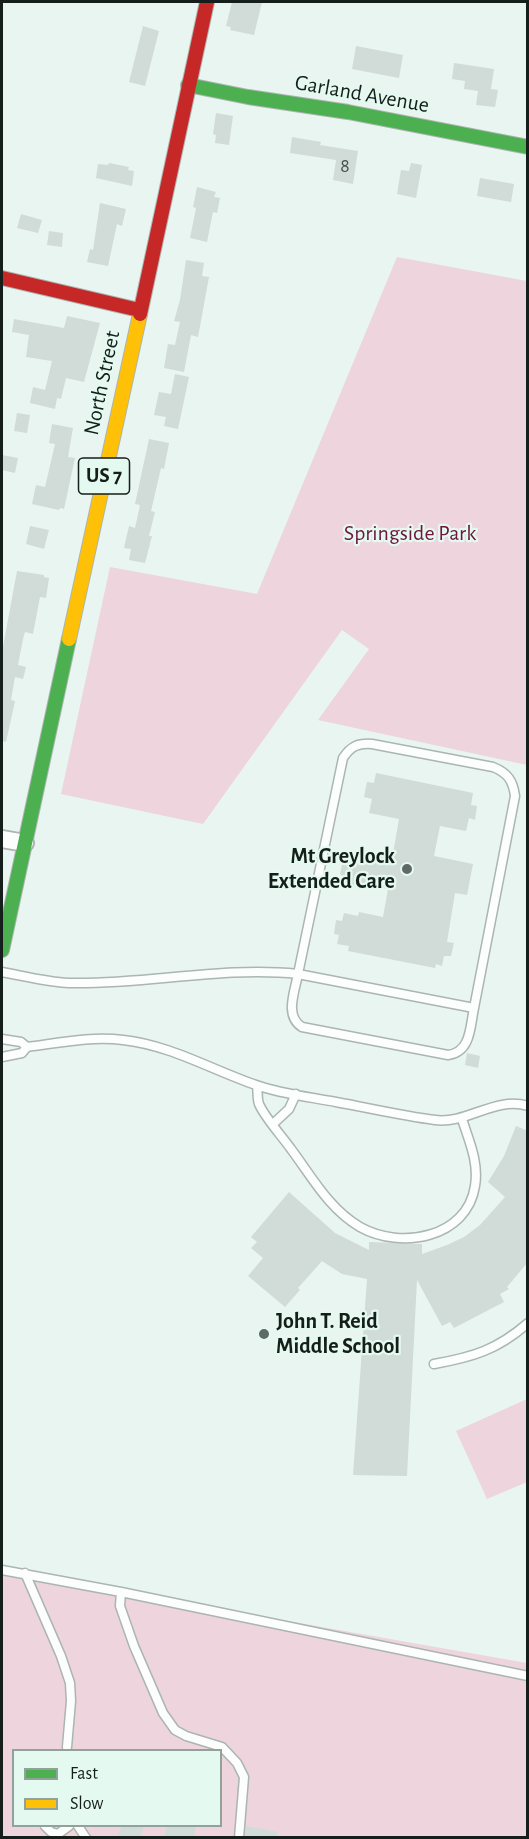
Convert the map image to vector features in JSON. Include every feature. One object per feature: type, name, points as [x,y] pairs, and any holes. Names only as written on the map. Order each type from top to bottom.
[{"type":"main road","name":"North Street","points":[[2,950],[207,2]]},
{"type":"main road","name":"Garland Avenue","points":[[188,85],[248,97],[348,112],[528,147]]},
{"type":"main road","points":[[2,278],[139,310]]},
{"type":"street","points":[[2,839],[25,843]]},
{"type":"lane","points":[[356,744],[372,744],[493,767],[503,771],[509,777],[514,785],[515,796],[467,1044],[456,1054],[441,1055],[302,1027],[295,1023],[292,1011],[298,974],[343,758],[348,750],[356,744]]},
{"type":"lane","points":[[2,972],[47,981],[79,983],[203,974],[276,972],[298,974],[474,1008]]},
{"type":"lane","points":[[2,1039],[21,1042],[27,1047]]},
{"type":"lane","points":[[2,1057],[22,1053],[27,1047],[86,1039],[123,1040],[159,1047],[258,1086],[438,1120],[462,1119],[490,1108],[510,1104],[528,1107]]},
{"type":"lane","points":[[258,1086],[260,1106],[332,1206],[347,1219],[376,1234],[419,1238],[433,1234],[456,1221],[465,1212],[472,1196],[476,1164],[462,1119]]},
{"type":"lane","points":[[273,1124],[289,1109],[296,1094]]},
{"type":"lane","points":[[434,1364],[483,1353],[498,1346],[528,1323]]},
{"type":"lane","points":[[2,1570],[121,1592],[528,1676]]},
{"type":"lane","points":[[25,1573],[61,1656],[70,1683],[71,1701],[67,1749]]},
{"type":"lane","points":[[121,1592],[120,1606],[134,1646],[163,1713],[175,1730],[186,1736],[222,1747],[237,1763],[244,1777],[239,1838]]},
{"type":"lane","points":[[46,1827],[58,1834],[68,1827]]},
{"type":"green space","name":"Springside Park","points":[[397,257],[527,281],[527,765],[318,720],[369,649],[342,630],[203,824],[61,794],[110,567],[257,594]]},
{"type":"green space","points":[[527,1399],[527,1482],[487,1499],[456,1431]]},
{"type":"green space","points":[[2,1571],[527,1663],[527,1837],[2,1837]]},
{"type":"building","points":[[232,2],[262,2],[254,35],[230,30],[231,27],[226,26]]},
{"type":"building","points":[[143,26],[159,31],[145,86],[129,82]]},
{"type":"building","points":[[356,46],[403,55],[399,78],[352,69]]},
{"type":"building","points":[[454,63],[494,69],[491,89],[498,90],[495,107],[476,105],[478,91],[464,89],[465,81],[452,79]]},
{"type":"building","points":[[216,113],[233,116],[229,145],[215,143],[216,135],[213,134]]},
{"type":"building","points":[[292,137],[321,142],[320,145],[358,151],[353,184],[333,180],[336,160],[290,153]]},
{"type":"building","points":[[109,163],[129,167],[128,170],[134,171],[132,186],[96,178],[98,164],[108,165]]},
{"type":"building","points":[[411,163],[422,165],[416,198],[397,194],[401,170],[409,171]]},
{"type":"building","points":[[480,178],[514,184],[511,202],[477,196]]},
{"type":"building","points":[[197,187],[216,192],[214,197],[220,198],[217,213],[213,212],[207,242],[190,238],[196,208],[193,207]]},
{"type":"building","points":[[100,203],[126,209],[122,226],[117,224],[108,266],[87,262],[90,249],[93,250]]},
{"type":"building","points":[[21,214],[42,220],[38,233],[17,228]]},
{"type":"building","points":[[49,231],[63,233],[62,247],[47,245]]},
{"type":"building","points":[[186,260],[204,263],[202,276],[209,277],[198,337],[191,335],[184,372],[164,368],[168,344],[175,345],[180,322],[174,321],[180,300]]},
{"type":"building","points":[[67,316],[100,323],[84,382],[66,378],[61,399],[57,398],[55,409],[30,403],[33,387],[45,390],[52,361],[26,357],[29,335],[12,332],[14,319],[64,328]]},
{"type":"building","points":[[175,374],[189,377],[178,429],[164,426],[166,417],[154,415],[159,392],[171,394]]},
{"type":"building","points":[[17,413],[30,415],[27,433],[14,431]]},
{"type":"building","points":[[52,424],[73,428],[68,457],[75,458],[64,509],[59,510],[32,504],[36,485],[45,487],[55,444],[49,443]]},
{"type":"building","points":[[149,439],[169,443],[164,469],[161,468],[151,511],[155,512],[145,563],[129,560],[131,549],[124,548],[129,526],[135,528],[140,505],[135,504]]},
{"type":"building","points":[[2,455],[18,458],[15,473],[2,470]]},
{"type":"building","points":[[30,526],[49,530],[44,549],[26,544]]},
{"type":"building","points":[[17,571],[44,575],[49,578],[46,598],[40,597],[33,634],[25,632],[23,639],[18,665],[26,667],[23,679],[15,677],[11,700],[15,701],[6,742],[2,741],[2,652]]},
{"type":"building","name":"Mt Greylock Extended Care","points":[[376,773],[473,793],[471,805],[477,806],[475,820],[469,818],[466,831],[440,826],[434,856],[473,864],[467,895],[455,893],[447,942],[454,943],[451,956],[444,956],[442,966],[436,964],[435,968],[348,951],[349,946],[337,944],[339,935],[334,934],[336,920],[342,921],[344,913],[358,916],[359,912],[383,917],[388,889],[364,884],[355,886],[340,874],[344,855],[363,849],[367,853],[392,859],[399,819],[369,813],[372,799],[364,797],[367,782],[374,783]]},
{"type":"building","points":[[467,1053],[480,1056],[478,1068],[465,1065]]},
{"type":"building","points":[[516,1126],[528,1131],[528,1262],[507,1287],[509,1289],[500,1294],[504,1302],[454,1328],[450,1322],[442,1326],[417,1280],[407,1476],[353,1475],[367,1279],[342,1274],[322,1261],[285,1307],[248,1276],[263,1258],[251,1248],[257,1242],[251,1237],[289,1192],[335,1233],[369,1250],[369,1242],[422,1244],[422,1254],[447,1245],[464,1237],[480,1225],[505,1197],[488,1182],[504,1156]]},
{"type":"building","points":[[246,1826],[277,1832],[277,1838],[245,1838]]},
{"type":"building","points":[[122,1827],[144,1827],[140,1838],[126,1838],[118,1835]]},
{"type":"building","points":[[167,1827],[196,1827],[194,1838],[164,1838]]},
{"type":"traffic: fast","points":[[188,85],[248,97],[348,112],[528,147]]},
{"type":"traffic: fast","points":[[2,950],[69,639]]},
{"type":"traffic: slow","points":[[69,639],[140,314]]},
{"type":"traffic: jam","points":[[140,314],[207,2]]},
{"type":"traffic: jam","points":[[2,278],[139,310]]},
{"type":"place","name":"Mt Greylock Extended Care","points":[[407,869]]},
{"type":"place","name":"John T. Reid Middle School","points":[[264,1334]]}]
